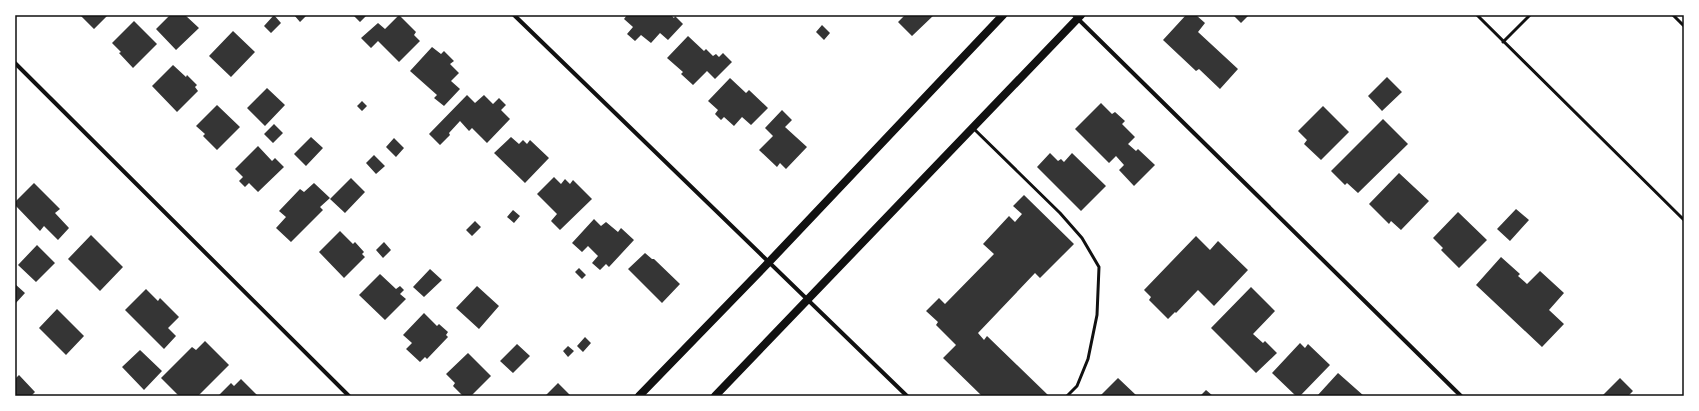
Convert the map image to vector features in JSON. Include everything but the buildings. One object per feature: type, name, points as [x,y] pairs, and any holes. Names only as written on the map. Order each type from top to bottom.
[{"type":"main road","points":[[639,396],[769,262],[1003,15]]},
{"type":"main road","points":[[715,396],[973,128],[1077,16]]},
{"type":"street","points":[[514,15],[907,396]]},
{"type":"street","points":[[1077,16],[1460,396]]},
{"type":"street","points":[[15,63],[349,396]]},
{"type":"lane","points":[[1477,15],[1684,220]]},
{"type":"lane","points":[[1503,42],[1530,15]]},
{"type":"lane","points":[[1673,15],[1684,26]]},
{"type":"lane","points":[[973,128],[1060,213],[1082,238],[1099,267],[1096,315],[1088,359],[1077,386],[1067,396]]}]
